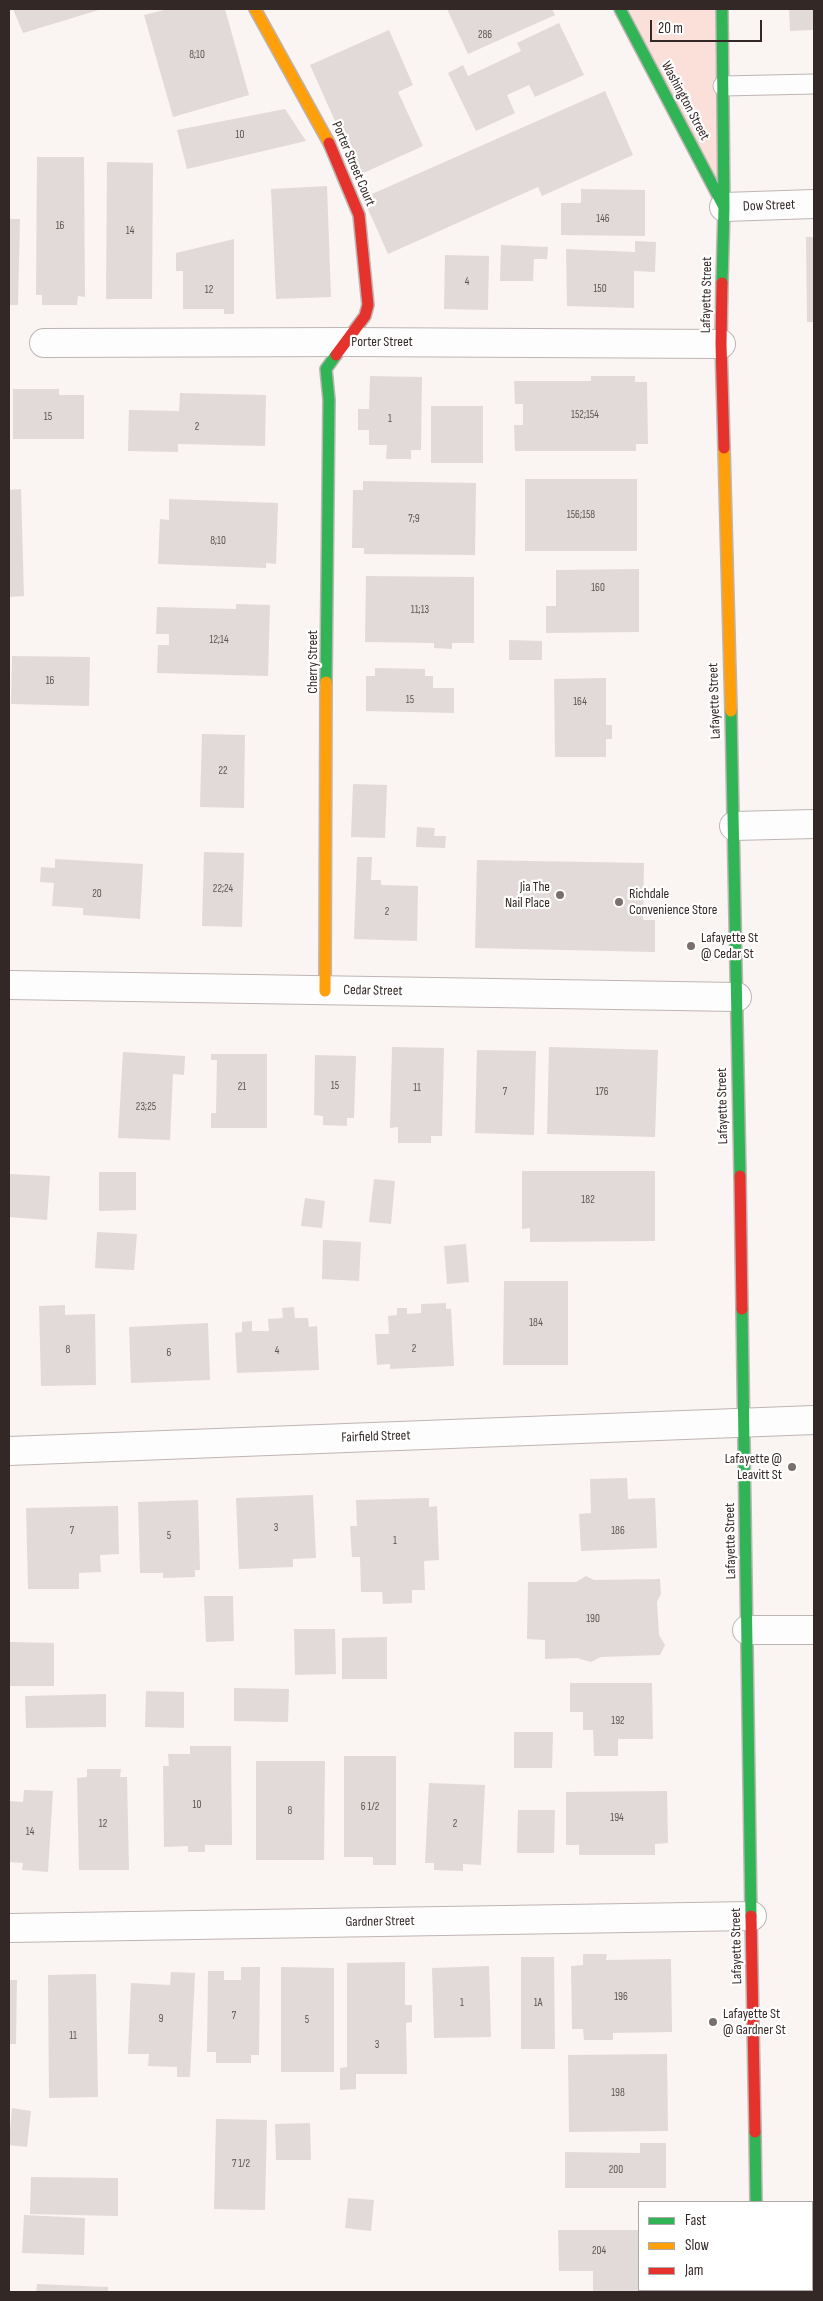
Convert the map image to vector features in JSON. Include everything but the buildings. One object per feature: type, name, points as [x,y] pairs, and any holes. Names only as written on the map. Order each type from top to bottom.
[{"type":"main road","name":"Porter Street Court","points":[[255,9],[326,135],[359,215],[368,305],[365,316],[348,342]]},
{"type":"main road","name":"Washington Street","points":[[620,9],[724,207]]},
{"type":"main road","name":"Lafayette Street","points":[[722,9],[724,207],[720,344],[734,826],[756,2201]]},
{"type":"main road","name":"Cherry Street","points":[[325,991],[324,906],[329,410],[326,369],[348,342]]},
{"type":"street","name":"Dow Street","points":[[724,207],[814,204]]},
{"type":"street","name":"Porter Street","points":[[44,344],[348,342],[720,344]]},
{"type":"street","points":[[734,826],[814,824]]},
{"type":"street","name":"Cedar Street","points":[[9,985],[737,998]]},
{"type":"street","name":"Fairfield Street","points":[[9,1451],[814,1420]]},
{"type":"street","points":[[747,1630],[814,1630]]},
{"type":"street","name":"Gardner Street","points":[[9,1928],[752,1916]]},
{"type":"lane","points":[[723,86],[814,84]]},
{"type":"shaded area","points":[[620,9],[722,9],[724,207]]},
{"type":"traffic: fast","points":[[620,9],[724,207],[722,283]]},
{"type":"traffic: fast","points":[[722,9],[724,207]]},
{"type":"traffic: fast","points":[[326,682],[329,400],[326,369],[336,355]]},
{"type":"traffic: fast","points":[[731,711],[740,1176]]},
{"type":"traffic: fast","points":[[742,1309],[751,1916]]},
{"type":"traffic: fast","points":[[755,2132],[756,2201]]},
{"type":"traffic: slow","points":[[255,9],[329,143]]},
{"type":"traffic: slow","points":[[724,448],[731,711]]},
{"type":"traffic: slow","points":[[325,991],[326,682]]},
{"type":"traffic: jam","points":[[329,143],[359,215],[368,305],[365,316],[336,355]]},
{"type":"traffic: jam","points":[[722,283],[721,344],[724,448]]},
{"type":"traffic: jam","points":[[740,1176],[742,1309]]},
{"type":"traffic: jam","points":[[751,1916],[755,2132]]},
{"type":"place","name":"Jia The Nail Place","points":[[560,895]]},
{"type":"place","name":"Richdale Convenience Store","points":[[619,902]]},
{"type":"place","name":"Lafayette St @ Cedar St","points":[[691,946]]},
{"type":"place","name":"Lafayette @ Leavitt St","points":[[792,1467]]},
{"type":"place","name":"Lafayette St @ Gardner St","points":[[713,2022]]}]
